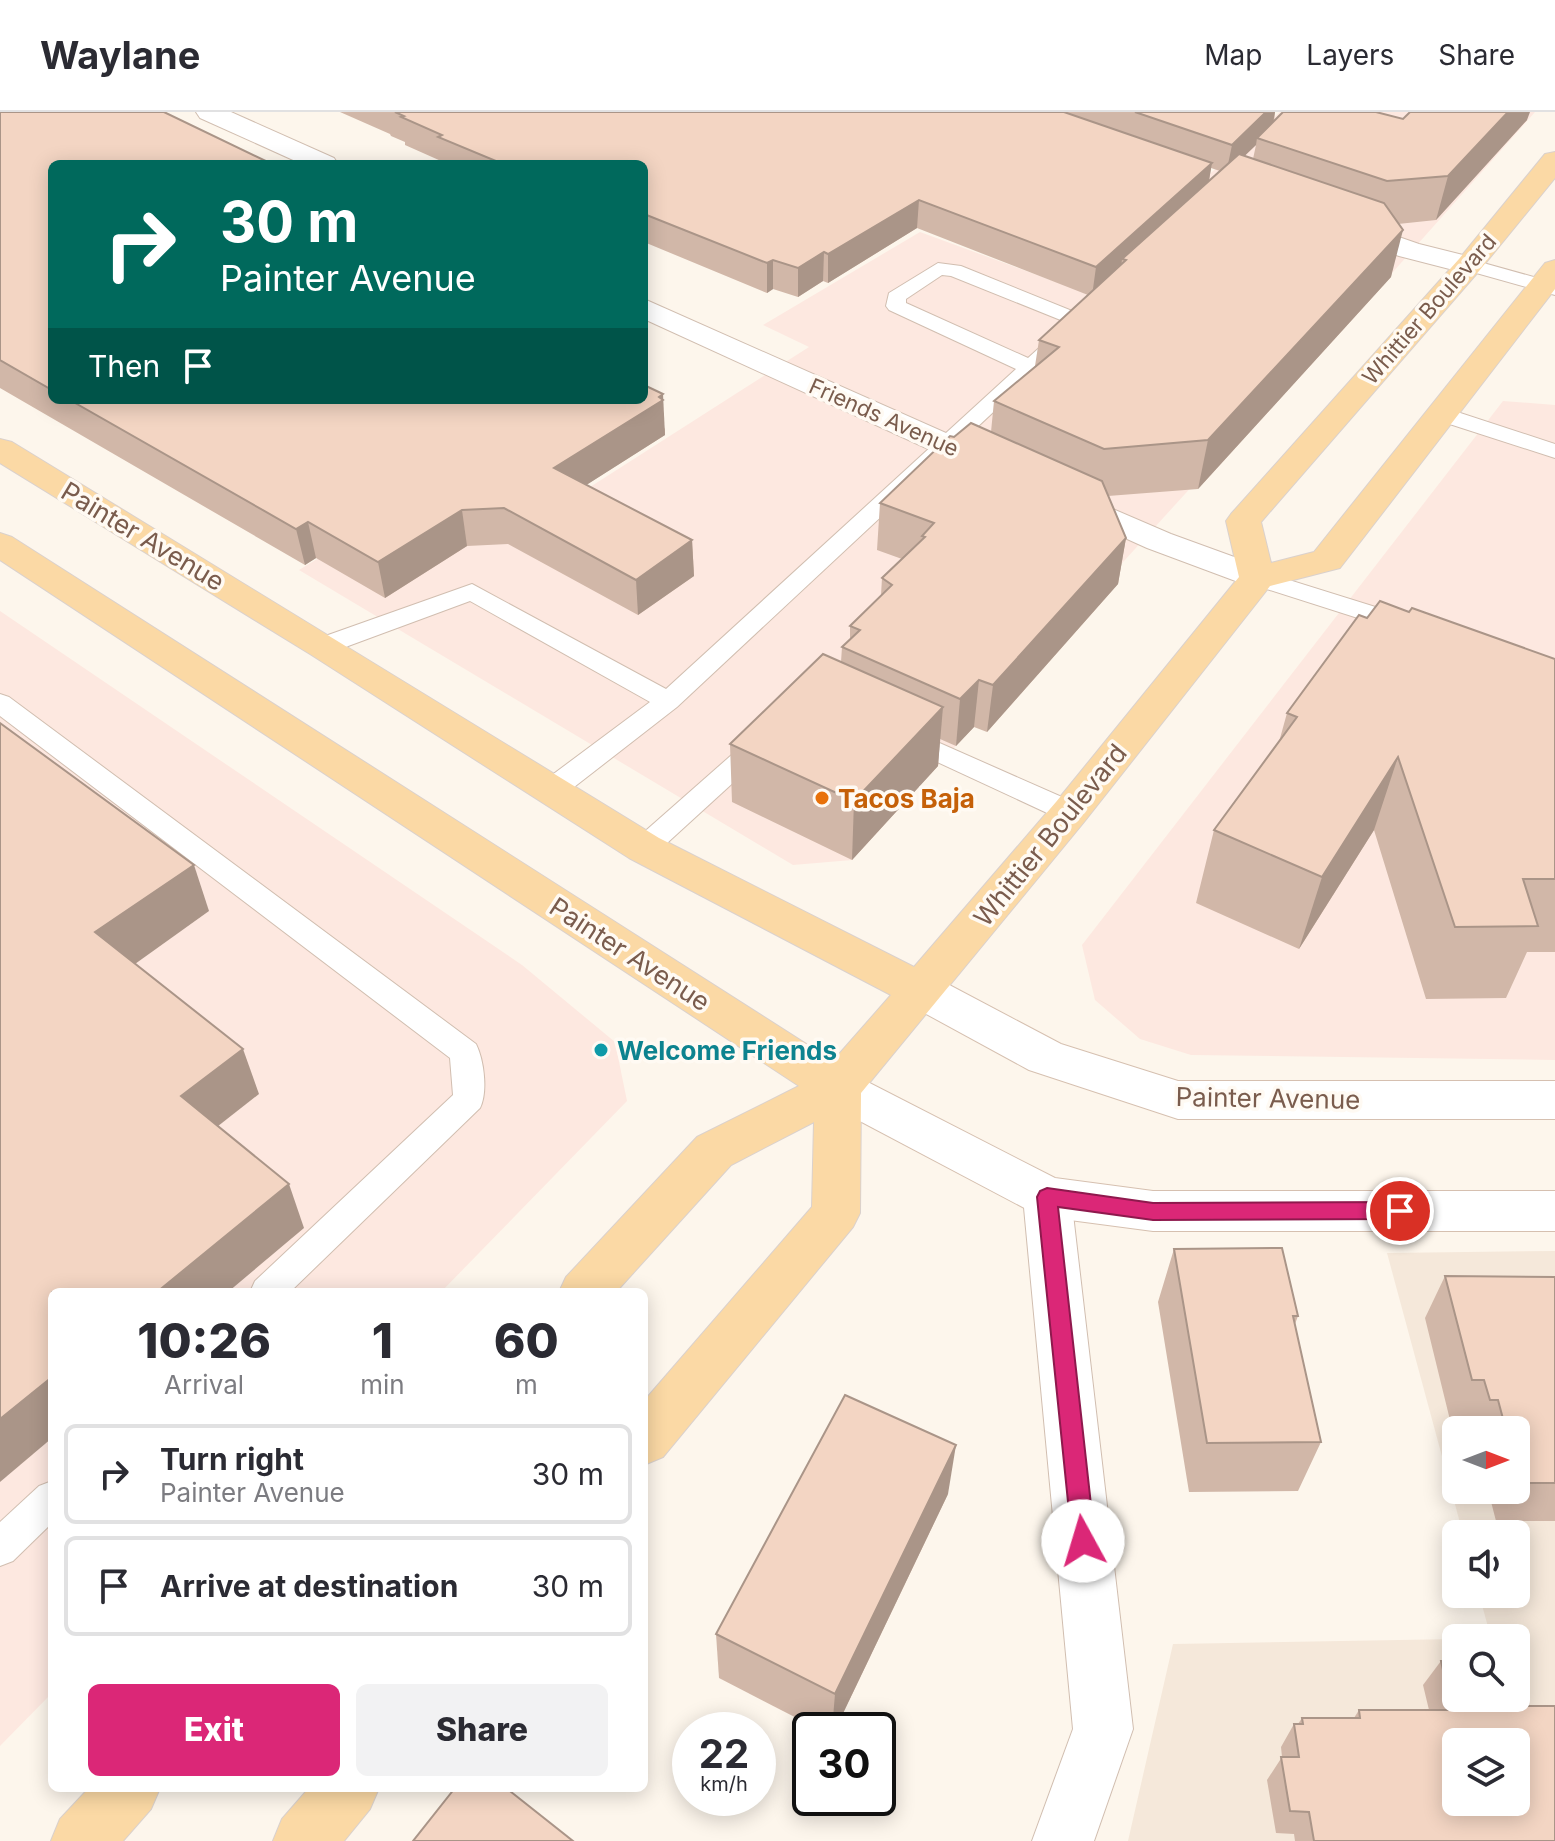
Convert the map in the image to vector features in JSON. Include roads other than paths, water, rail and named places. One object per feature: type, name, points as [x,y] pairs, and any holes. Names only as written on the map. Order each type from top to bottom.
[{"type":"main road","name":"Whittier Boulevard","points":[[588,1288],[714,1151],[838,1088],[922,991],[1257,578],[1243,521],[1469,265],[1555,160]]},
{"type":"main road","points":[[1257,578],[1327,560],[1551,281]]},
{"type":"main road","name":"Painter Avenue","points":[[0,449],[323,646],[644,848],[922,991]]},
{"type":"main road","name":"Painter Avenue","points":[[0,544],[838,1088]]},
{"type":"main road","points":[[648,1435],[836,1213],[838,1088]]},
{"type":"main road","points":[[82,1841],[126,1792]]},
{"type":"main road","points":[[304,1841],[346,1792]]},
{"type":"street","points":[[209,112],[315,160]]},
{"type":"street","points":[[1318,219],[1409,250],[1469,265]]},
{"type":"street","name":"Friends Avenue","points":[[648,310],[1159,541],[1257,578]]},
{"type":"street","name":"Painter Avenue","points":[[922,991],[1045,1057],[1178,1100],[1555,1100]]},
{"type":"street","name":"Painter Avenue","points":[[838,1088],[1047,1197],[1153,1211],[1555,1211]]},
{"type":"street","points":[[1047,1197],[1103,1729],[1063,1841]]},
{"type":"lane","points":[[1469,265],[1551,281]]},
{"type":"lane","points":[[550,791],[668,701],[1086,316],[954,270],[938,269],[896,297],[896,306],[1030,367]]},
{"type":"lane","points":[[1442,414],[1555,451]]},
{"type":"lane","points":[[1257,578],[1436,635]]},
{"type":"lane","points":[[323,646],[472,592],[668,701]]},
{"type":"lane","points":[[0,703],[465,1053],[469,1099],[271,1288]]},
{"type":"lane","points":[[871,721],[1070,812]]},
{"type":"lane","points":[[644,848],[780,725]]},
{"type":"lane","points":[[0,1548],[48,1502]]},
{"type":"place","name":"Tacos Baja","points":[[822,798]]},
{"type":"place","name":"Welcome Friends","points":[[601,1050]]}]
